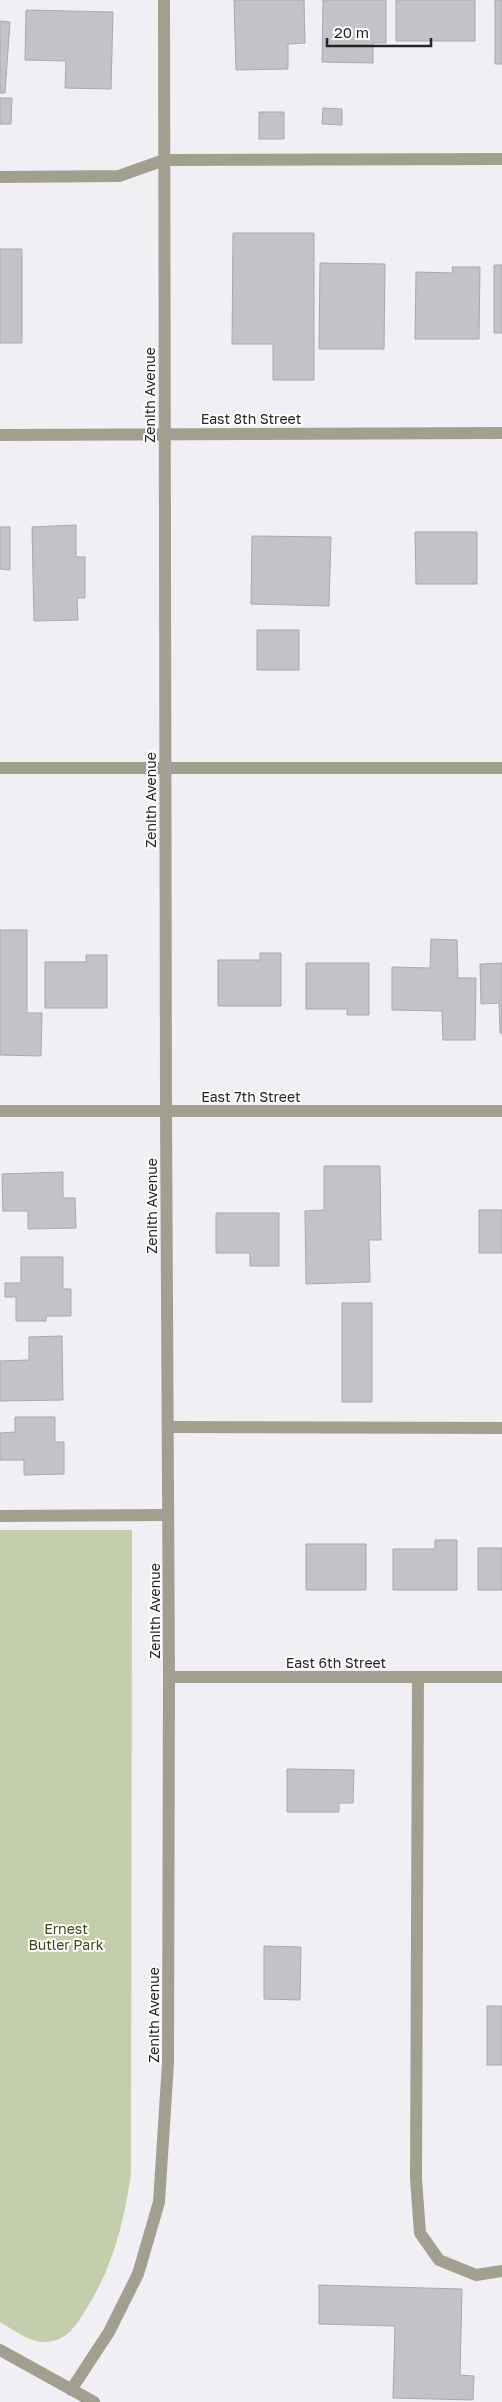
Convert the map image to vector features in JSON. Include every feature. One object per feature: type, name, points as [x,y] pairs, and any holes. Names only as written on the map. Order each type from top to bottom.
[{"type":"street","name":"Zenith Avenue","points":[[72,2390],[109,2332],[138,2274],[159,2202],[168,2063],[169,1677],[164,0]]},
{"type":"street","points":[[0,177],[119,176],[164,160],[502,159]]},
{"type":"street","name":"East 8th Street","points":[[0,435],[502,433]]},
{"type":"street","points":[[0,768],[502,768]]},
{"type":"street","name":"East 7th Street","points":[[0,1111],[502,1110]]},
{"type":"street","points":[[168,1427],[502,1428]]},
{"type":"street","points":[[0,1516],[168,1515]]},
{"type":"street","name":"East 6th Street","points":[[169,1677],[502,1677]]},
{"type":"street","points":[[418,1677],[416,2179],[420,2233],[439,2260],[476,2275],[502,2271]]},
{"type":"street","points":[[0,2350],[94,2402]]},
{"type":"green space","name":"Ernest Butler Park","points":[[0,1530],[132,1530],[131,2174],[125,2209],[111,2260],[96,2292],[70,2331],[60,2339],[45,2342],[27,2338],[0,2322]]},
{"type":"building","points":[[234,0],[304,0],[305,43],[288,44],[288,69],[236,70]]},
{"type":"building","points":[[323,0],[386,0],[386,43],[373,43],[373,63],[322,62]]},
{"type":"building","points":[[396,0],[475,0],[475,41],[396,41]]},
{"type":"building","points":[[495,0],[502,0],[502,64],[495,64]]},
{"type":"building","points":[[26,10],[113,12],[111,89],[65,88],[66,61],[25,60]]},
{"type":"building","points":[[0,21],[10,22],[5,93],[0,93]]},
{"type":"building","points":[[0,98],[12,98],[11,124],[0,124]]},
{"type":"building","points":[[323,108],[342,109],[342,125],[322,124]]},
{"type":"building","points":[[259,112],[284,112],[284,139],[259,139]]},
{"type":"building","points":[[233,233],[314,233],[314,380],[273,380],[273,344],[232,344]]},
{"type":"building","points":[[0,249],[22,249],[22,343],[0,343]]},
{"type":"building","points":[[320,263],[385,264],[384,349],[319,349]]},
{"type":"building","points":[[494,265],[502,265],[502,333],[494,333]]},
{"type":"building","points":[[452,267],[480,267],[479,339],[415,339],[416,272],[453,273]]},
{"type":"building","points":[[76,525],[76,557],[85,557],[85,598],[77,598],[78,620],[34,621],[32,527]]},
{"type":"building","points":[[0,527],[10,527],[10,570],[0,569]]},
{"type":"building","points":[[415,532],[477,532],[477,584],[416,584]]},
{"type":"building","points":[[252,536],[331,537],[329,606],[251,604]]},
{"type":"building","points":[[257,630],[299,630],[299,670],[257,670]]},
{"type":"building","points":[[0,930],[27,930],[27,1013],[42,1013],[41,1056],[0,1055]]},
{"type":"building","points":[[431,939],[457,940],[458,978],[476,978],[475,1040],[443,1040],[442,1011],[392,1010],[392,967],[430,968]]},
{"type":"building","points":[[260,953],[281,953],[281,1006],[218,1006],[218,960],[260,960]]},
{"type":"building","points":[[86,955],[107,955],[107,1008],[45,1008],[45,962],[86,962]]},
{"type":"building","points":[[306,963],[369,963],[369,1015],[347,1015],[347,1009],[306,1009]]},
{"type":"building","points":[[502,963],[502,1033],[500,1033],[499,1003],[481,1004],[480,964]]},
{"type":"building","points":[[324,1166],[380,1166],[381,1240],[369,1240],[370,1282],[306,1284],[305,1211],[324,1210]]},
{"type":"building","points":[[63,1172],[63,1198],[75,1198],[76,1228],[28,1229],[28,1211],[3,1211],[2,1174]]},
{"type":"building","points":[[479,1210],[502,1210],[502,1253],[479,1253]]},
{"type":"building","points":[[216,1213],[279,1213],[279,1266],[250,1266],[250,1253],[216,1253]]},
{"type":"building","points":[[21,1257],[63,1257],[63,1289],[71,1289],[71,1316],[46,1316],[46,1321],[16,1321],[16,1297],[5,1297],[5,1283],[21,1283]]},
{"type":"building","points":[[342,1303],[372,1303],[372,1402],[342,1402]]},
{"type":"building","points":[[62,1336],[63,1400],[0,1401],[0,1361],[29,1360],[29,1337]]},
{"type":"building","points":[[15,1417],[55,1417],[55,1442],[64,1442],[64,1474],[24,1475],[24,1460],[0,1460],[0,1433],[15,1432]]},
{"type":"building","points":[[435,1540],[457,1540],[457,1590],[393,1590],[393,1549],[435,1549]]},
{"type":"building","points":[[306,1544],[366,1544],[366,1590],[306,1590]]},
{"type":"building","points":[[478,1548],[502,1548],[502,1590],[478,1590]]},
{"type":"building","points":[[287,1769],[354,1770],[353,1803],[339,1803],[339,1812],[287,1812]]},
{"type":"building","points":[[264,1946],[301,1947],[300,2000],[264,1999]]},
{"type":"building","points":[[487,2006],[502,2006],[502,2065],[487,2065]]},
{"type":"building","points":[[319,2285],[462,2289],[460,2375],[474,2376],[473,2400],[393,2398],[395,2326],[319,2324]]}]
